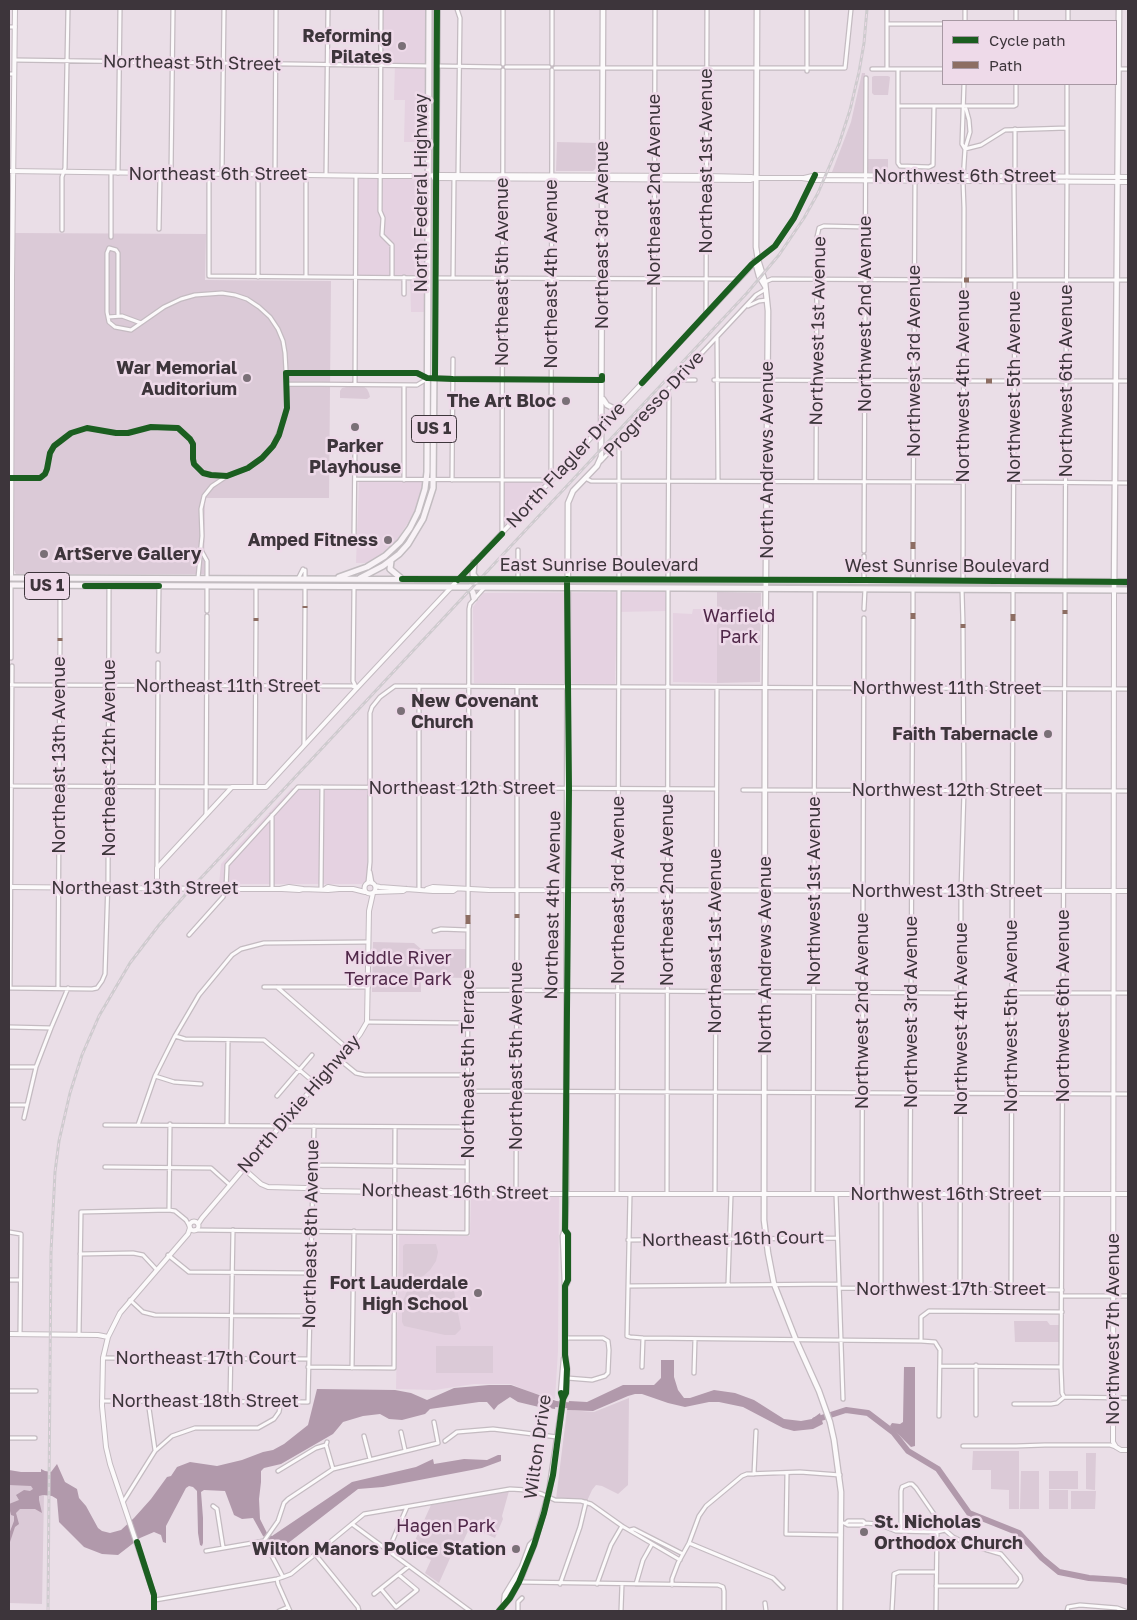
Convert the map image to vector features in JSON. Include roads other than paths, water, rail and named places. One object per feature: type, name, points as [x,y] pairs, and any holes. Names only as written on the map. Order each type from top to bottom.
[{"type":"main road","name":"North Federal Highway","points":[[328,579],[367,567],[393,549],[403,538],[414,520],[421,505],[426,480],[429,9]]},
{"type":"main road","name":"North Federal Highway","points":[[357,579],[377,570],[393,559],[408,544],[420,526],[429,505],[434,480],[437,9]]},
{"type":"main road","name":"Northeast 3rd Avenue","points":[[600,461],[602,426],[603,9]]},
{"type":"main road","name":"North Andrews Avenue","points":[[757,9],[756,268],[761,282],[765,286]]},
{"type":"main road","name":"Northwest 7th Avenue","points":[[1114,590],[1119,9]]},
{"type":"main road","points":[[429,56],[437,66]]},
{"type":"main road","points":[[428,66],[436,78]]},
{"type":"main road","name":"North Andrews Avenue","points":[[756,258],[765,286],[767,300],[764,991],[764,1194],[766,1239],[774,1284],[830,1422],[840,1474],[844,1523],[841,1535],[840,1611]]},
{"type":"main road","points":[[427,268],[435,278]]},
{"type":"main road","points":[[427,278],[435,291]]},
{"type":"main road","points":[[602,397],[607,405],[613,408],[620,407]]},
{"type":"main road","name":"Progresso Drive","points":[[568,503],[573,491],[600,461]]},
{"type":"main road","name":"Northeast 4th Avenue","points":[[562,1399],[566,1394],[567,1378],[565,1286],[568,1280],[568,1234],[565,1230],[569,789],[567,687],[568,503]]},
{"type":"main road","points":[[393,559],[389,565],[390,569],[402,580]]},
{"type":"main road","points":[[474,563],[473,574],[477,580]]},
{"type":"main road","name":"US 1","points":[[10,578],[328,579]]},
{"type":"main road","points":[[109,586],[114,581],[122,578]]},
{"type":"main road","points":[[195,586],[207,578]]},
{"type":"main road","points":[[245,586],[256,578]]},
{"type":"main road","name":"East Sunrise Boulevard","points":[[328,579],[680,579],[766,581]]},
{"type":"main road","points":[[320,587],[357,579]]},
{"type":"main road","points":[[658,587],[667,584],[668,579]]},
{"type":"main road","points":[[668,588],[671,583],[680,579]]},
{"type":"main road","points":[[484,587],[496,580]]},
{"type":"main road","points":[[865,588],[866,585],[878,580]]},
{"type":"main road","name":"West Sunrise Boulevard","points":[[766,581],[1128,582]]},
{"type":"main road","points":[[1004,589],[1014,581]]},
{"type":"main road","name":"US 1","points":[[10,585],[320,587]]},
{"type":"main road","name":"East Sunrise Boulevard","points":[[320,587],[766,588]]},
{"type":"main road","points":[[470,587],[474,598]]},
{"type":"main road","name":"West Sunrise Boulevard","points":[[766,588],[1128,590]]},
{"type":"main road","name":"Wilton Drive","points":[[503,1604],[510,1598],[519,1582],[535,1540],[548,1497],[561,1415],[562,1399],[560,1393],[565,1355]]},
{"type":"main road","name":"Wilton Drive","points":[[499,1611],[530,1545],[535,1540]]},
{"type":"main road","points":[[518,1574],[519,1582]]},
{"type":"street","points":[[10,578],[11,121],[15,60],[15,9]]},
{"type":"street","points":[[62,230],[68,9]]},
{"type":"street","points":[[118,174],[120,9]]},
{"type":"street","points":[[171,174],[173,9]]},
{"type":"street","points":[[222,175],[224,9]]},
{"type":"street","points":[[274,175],[276,9]]},
{"type":"street","points":[[326,175],[328,9]]},
{"type":"street","points":[[381,9],[380,211],[383,218],[382,235],[392,245],[392,277]]},
{"type":"street","points":[[453,278],[460,18],[457,9]]},
{"type":"street","name":"Northeast 5th Avenue","points":[[502,534],[503,9]]},
{"type":"street","name":"Northeast 4th Avenue","points":[[552,9],[551,472],[553,478]]},
{"type":"street","name":"Northeast 2nd Avenue","points":[[654,371],[655,9]]},
{"type":"street","name":"Northeast 1st Avenue","points":[[706,314],[707,9]]},
{"type":"street","points":[[807,9],[807,70]]},
{"type":"street","points":[[437,66],[807,70],[845,68],[851,9]]},
{"type":"street","points":[[887,9],[887,69]]},
{"type":"street","points":[[887,24],[942,24]]},
{"type":"street","points":[[9,27],[15,27]]},
{"type":"street","name":"Northeast 5th Street","points":[[15,60],[428,66]]},
{"type":"street","points":[[872,68],[942,69]]},
{"type":"street","points":[[898,69],[898,106],[1014,106],[1016,105],[1016,85]]},
{"type":"street","points":[[1117,69],[1128,69]]},
{"type":"street","points":[[9,74],[14,74]]},
{"type":"street","name":"Northwest 2nd Avenue","points":[[864,580],[866,78]]},
{"type":"street","name":"Northwest 4th Avenue","points":[[964,85],[962,144],[965,149]]},
{"type":"street","name":"Northwest 6th Avenue","points":[[1065,581],[1067,85]]},
{"type":"street","name":"Northwest 6th Street","points":[[898,106],[898,163],[904,167],[930,167],[933,164],[934,106]]},
{"type":"street","name":"Northwest 4th Avenue","points":[[963,581],[964,179],[965,149],[970,132],[969,120],[964,107]]},
{"type":"street","points":[[965,149],[981,145],[1005,130],[1067,128]]},
{"type":"street","name":"Northwest 5th Avenue","points":[[1014,581],[1015,129]]},
{"type":"street","name":"Northeast 6th Street","points":[[11,172],[707,178],[751,180],[757,178]]},
{"type":"street","points":[[111,174],[111,237]]},
{"type":"street","points":[[159,228],[160,174]]},
{"type":"street","points":[[209,174],[209,276],[427,278]]},
{"type":"street","points":[[258,175],[258,277]]},
{"type":"street","points":[[306,175],[306,277]]},
{"type":"street","points":[[355,384],[356,176]]},
{"type":"street","name":"Northwest 6th Street","points":[[757,178],[802,178],[812,180],[866,178],[1117,179],[1128,177]]},
{"type":"street","name":"Northwest 6th Street","points":[[866,178],[915,181],[964,179]]},
{"type":"street","name":"Northwest 6th Street","points":[[1117,179],[1128,182]]},
{"type":"street","name":"Northwest 3rd Avenue","points":[[913,542],[915,181]]},
{"type":"street","name":"Northwest 1st Avenue","points":[[816,481],[817,237],[819,228],[824,226],[866,227]]},
{"type":"street","points":[[118,316],[118,253],[116,250],[109,248],[106,253],[108,317],[115,327],[132,329],[164,307],[195,295],[222,293],[247,299],[270,317],[278,329],[284,347],[287,384],[287,408],[284,420],[273,446],[261,459],[248,468],[228,476],[212,486],[204,496],[201,509],[201,550],[198,578]]},
{"type":"street","name":"North Flagler Drive","points":[[255,787],[266,787],[744,274],[756,258]]},
{"type":"street","name":"North Flagler Drive","points":[[744,274],[756,268]]},
{"type":"street","points":[[404,277],[404,294]]},
{"type":"street","points":[[435,278],[739,279]]},
{"type":"street","points":[[765,286],[772,279],[964,280]]},
{"type":"street","points":[[969,280],[1128,280]]},
{"type":"street","name":"Progresso Drive","points":[[600,461],[765,286]]},
{"type":"street","name":"Progresso Drive","points":[[745,308],[759,301],[767,300]]},
{"type":"street","points":[[108,317],[118,316],[140,323]]},
{"type":"street","points":[[132,329],[133,320]]},
{"type":"street","points":[[718,337],[716,380],[718,481]]},
{"type":"street","points":[[452,480],[453,360]]},
{"type":"street","points":[[286,373],[417,373],[427,378],[602,380]]},
{"type":"street","points":[[287,384],[417,385],[427,378]]},
{"type":"street","points":[[677,380],[695,380]]},
{"type":"street","points":[[716,380],[986,381]]},
{"type":"street","points":[[992,381],[1128,381]]},
{"type":"street","points":[[404,385],[404,480]]},
{"type":"street","points":[[667,391],[669,397],[668,579]]},
{"type":"street","points":[[617,443],[619,448],[620,481],[619,579]]},
{"type":"street","points":[[354,446],[354,534]]},
{"type":"street","points":[[355,479],[502,480],[553,478]]},
{"type":"street","points":[[585,478],[591,481],[963,482]]},
{"type":"street","points":[[1014,482],[1128,483]]},
{"type":"street","points":[[913,549],[913,580]]},
{"type":"street","points":[[201,550],[207,561],[207,578]]},
{"type":"street","points":[[518,550],[518,580]]},
{"type":"street","points":[[298,579],[304,570],[304,579]]},
{"type":"street","points":[[10,585],[11,658]]},
{"type":"street","name":"Northeast 13th Avenue","points":[[58,988],[60,586]]},
{"type":"street","name":"Northeast 12th Avenue","points":[[68,988],[97,988],[102,981],[105,966],[106,887],[108,880],[109,586]]},
{"type":"street","points":[[158,586],[158,651]]},
{"type":"street","points":[[207,586],[207,611]]},
{"type":"street","points":[[9,786],[255,787],[256,586]]},
{"type":"street","points":[[304,746],[305,587]]},
{"type":"street","points":[[468,915],[469,609],[474,598],[484,587]]},
{"type":"street","name":"Northeast 3rd Avenue","points":[[616,1194],[619,587]]},
{"type":"street","points":[[354,588],[353,681],[357,688]]},
{"type":"street","name":"Northeast 2nd Avenue","points":[[667,1194],[668,588]]},
{"type":"street","name":"Northwest 1st Avenue","points":[[812,1193],[814,1093],[815,588]]},
{"type":"street","points":[[864,609],[865,588]]},
{"type":"street","points":[[913,589],[913,613]]},
{"type":"street","name":"Northwest 4th Avenue","points":[[960,1289],[961,891],[964,790],[962,589]]},
{"type":"street","points":[[1013,589],[1013,614]]},
{"type":"street","name":"Northwest 6th Avenue","points":[[1064,1396],[1062,1393],[1061,1367],[1065,589]]},
{"type":"street","name":"Northwest 7th Avenue","points":[[1114,590],[1112,1398],[1113,1442],[1116,1448]]},
{"type":"street","points":[[206,815],[207,616]]},
{"type":"street","name":"Northwest 2nd Avenue","points":[[862,1194],[864,618]]},
{"type":"street","name":"Northwest 3rd Avenue","points":[[910,1194],[913,619]]},
{"type":"street","name":"Northwest 5th Avenue","points":[[1011,1290],[1013,622]]},
{"type":"street","points":[[156,888],[158,663]]},
{"type":"street","points":[[12,666],[10,685],[9,786],[9,988],[68,988],[36,1067],[24,1118]]},
{"type":"street","name":"Northeast 11th Street","points":[[10,685],[352,686],[357,688]]},
{"type":"street","points":[[468,1023],[367,1022],[369,906],[366,893],[370,885],[370,713],[380,697],[395,686],[765,688]]},
{"type":"street","points":[[419,686],[419,889]]},
{"type":"street","points":[[517,687],[517,696]]},
{"type":"street","name":"Northeast 1st Avenue","points":[[715,1194],[717,688]]},
{"type":"street","name":"Northwest 11th Street","points":[[765,688],[1128,689]]},
{"type":"street","name":"Northeast 5th Avenue","points":[[516,1194],[517,701]]},
{"type":"street","points":[[157,868],[232,787]]},
{"type":"street","name":"Northeast 12th Street","points":[[272,814],[298,787],[716,789]]},
{"type":"street","points":[[322,787],[323,889]]},
{"type":"street","points":[[743,790],[766,790]]},
{"type":"street","name":"Northwest 12th Street","points":[[766,790],[1128,790]]},
{"type":"street","points":[[272,814],[272,888]]},
{"type":"street","points":[[189,935],[223,897],[226,889],[227,865],[272,814]]},
{"type":"street","points":[[369,906],[374,892],[370,885]]},
{"type":"street","name":"Northeast 13th Street","points":[[353,889],[354,887],[370,885],[406,889],[427,889],[433,887],[517,890],[765,891]]},
{"type":"street","name":"Northeast 13th Street","points":[[9,887],[280,888],[287,890],[303,888],[353,889],[366,893],[403,891],[406,889]]},
{"type":"street","name":"Northwest 13th Street","points":[[765,891],[911,889],[961,891],[1128,891]]},
{"type":"street","name":"Northeast 5th Terrace","points":[[396,1232],[467,1233],[468,924]]},
{"type":"street","points":[[434,931],[441,929],[468,930]]},
{"type":"street","points":[[138,1124],[155,1076],[175,1036],[199,995],[232,955],[250,946],[264,943],[368,942]]},
{"type":"street","points":[[264,987],[368,987]]},
{"type":"street","points":[[277,987],[348,1049]]},
{"type":"street","points":[[469,990],[961,993]]},
{"type":"street","points":[[1012,993],[1128,993]]},
{"type":"street","name":"North Dixie Highway","points":[[102,1401],[103,1358],[108,1338],[120,1313],[316,1084],[340,1060],[367,1022]]},
{"type":"street","points":[[9,1027],[51,1028]]},
{"type":"street","points":[[175,1036],[185,1039],[264,1040],[316,1084]]},
{"type":"street","points":[[227,1125],[228,1040]]},
{"type":"street","points":[[277,1096],[312,1054]]},
{"type":"street","points":[[340,1060],[356,1072],[365,1075],[468,1075]]},
{"type":"street","points":[[9,1067],[36,1067]]},
{"type":"street","points":[[155,1076],[174,1082],[201,1084]]},
{"type":"street","points":[[468,1091],[1128,1094]]},
{"type":"street","points":[[9,1105],[26,1105]]},
{"type":"street","points":[[169,1210],[170,1124]]},
{"type":"street","points":[[104,1125],[467,1127]]},
{"type":"street","name":"Northeast 8th Avenue","points":[[308,1402],[314,1126]]},
{"type":"street","points":[[79,1335],[81,1212],[169,1210],[175,1211],[194,1226],[205,1230],[396,1232],[396,1126]]},
{"type":"street","points":[[313,1165],[467,1167]]},
{"type":"street","points":[[105,1167],[211,1168],[230,1185]]},
{"type":"street","name":"Northeast 16th Street","points":[[244,1170],[261,1184],[268,1187],[322,1191],[467,1192],[474,1194],[764,1194]]},
{"type":"street","points":[[630,1194],[628,1336],[643,1338],[935,1342],[940,1350],[939,1416]]},
{"type":"street","name":"Northwest 16th Street","points":[[764,1194],[1128,1194]]},
{"type":"street","points":[[836,1194],[843,1399]]},
{"type":"street","points":[[881,1194],[881,1289]]},
{"type":"street","points":[[920,1194],[921,1289]]},
{"type":"street","points":[[728,1284],[731,1195]]},
{"type":"street","points":[[230,1401],[233,1230]]},
{"type":"street","points":[[352,1368],[354,1231]]},
{"type":"street","points":[[9,1232],[21,1234],[20,1334]]},
{"type":"street","name":"Northeast 17th Court","points":[[308,1367],[394,1368],[396,1232]]},
{"type":"street","name":"Northeast 16th Court","points":[[628,1240],[837,1238]]},
{"type":"street","points":[[80,1254],[133,1253],[143,1255],[156,1269]]},
{"type":"street","points":[[168,1255],[189,1272],[310,1273]]},
{"type":"street","points":[[9,1280],[20,1280]]},
{"type":"street","name":"Northwest 17th Street","points":[[628,1286],[840,1284]]},
{"type":"street","name":"Northwest 17th Street","points":[[840,1288],[1062,1290]]},
{"type":"street","name":"Northwest 17th Street","points":[[1062,1296],[1128,1296]]},
{"type":"street","points":[[130,1300],[148,1314],[310,1316]]},
{"type":"street","points":[[921,1341],[921,1317],[926,1312],[1062,1312]]},
{"type":"street","name":"Northeast 17th Court","points":[[9,1334],[79,1335],[108,1338]]},
{"type":"street","points":[[565,1338],[603,1338],[608,1341],[609,1350],[608,1373],[605,1376],[592,1380],[567,1378]]},
{"type":"street","points":[[642,1367],[643,1338]]},
{"type":"street","points":[[694,1373],[695,1339]]},
{"type":"street","name":"Northeast 17th Court","points":[[103,1358],[309,1359]]},
{"type":"street","points":[[976,1365],[976,1414]]},
{"type":"street","points":[[940,1366],[1061,1367]]},
{"type":"street","points":[[9,1391],[36,1391]]},
{"type":"street","points":[[1014,1404],[1051,1404],[1057,1403],[1064,1396],[1128,1398]]},
{"type":"street","points":[[102,1401],[106,1447],[155,1600],[154,1611]]},
{"type":"street","name":"Northeast 18th Street","points":[[102,1401],[308,1402]]},
{"type":"street","points":[[148,1401],[155,1451]]},
{"type":"street","points":[[123,1502],[155,1451],[172,1436],[195,1428],[258,1428],[274,1419],[279,1412],[281,1402]]},
{"type":"street","points":[[206,1551],[264,1542],[274,1528],[284,1503],[334,1469],[438,1443],[434,1422]]},
{"type":"street","points":[[445,1441],[457,1432],[493,1429],[558,1437]]},
{"type":"street","points":[[754,1474],[756,1431]]},
{"type":"street","points":[[401,1432],[405,1450]]},
{"type":"street","points":[[364,1436],[370,1459]]},
{"type":"street","points":[[9,1438],[35,1438]]},
{"type":"street","points":[[278,1471],[326,1444],[334,1469]]},
{"type":"street","points":[[963,1446],[1110,1445],[1121,1450],[1128,1450]]},
{"type":"street","points":[[672,1584],[672,1579],[689,1543],[694,1526],[706,1506],[742,1476],[787,1473],[840,1474]]},
{"type":"street","points":[[787,1473],[786,1534],[841,1535]]},
{"type":"street","points":[[901,1532],[901,1492],[906,1484],[912,1484],[945,1530],[953,1537],[966,1544],[1004,1556],[1020,1576],[1020,1584],[1011,1586],[936,1586]]},
{"type":"street","points":[[155,1600],[284,1577],[364,1514],[510,1489],[527,1490],[560,1501],[586,1502],[622,1526],[680,1560]]},
{"type":"street","points":[[560,1584],[580,1527],[586,1502]]},
{"type":"street","points":[[212,1506],[217,1509],[223,1547]]},
{"type":"street","points":[[388,1550],[407,1506]]},
{"type":"street","points":[[844,1523],[848,1525],[878,1524],[901,1532],[937,1532],[945,1530]]},
{"type":"street","points":[[352,1524],[470,1611]]},
{"type":"street","points":[[597,1584],[611,1545],[622,1526]]},
{"type":"street","points":[[629,1530],[634,1529],[683,1554]]},
{"type":"street","points":[[936,1611],[937,1532]]},
{"type":"street","points":[[264,1542],[284,1577]]},
{"type":"street","points":[[689,1543],[773,1578],[783,1588]]},
{"type":"street","points":[[636,1584],[643,1560],[652,1544]]},
{"type":"street","points":[[315,1554],[358,1607],[359,1611]]},
{"type":"street","points":[[374,1594],[409,1566]]},
{"type":"street","points":[[892,1611],[894,1574],[899,1572],[936,1572]]},
{"type":"street","points":[[381,1589],[396,1607],[417,1590],[399,1575]]},
{"type":"street","points":[[277,1579],[289,1609],[279,1611]]},
{"type":"street","points":[[519,1582],[718,1585],[723,1587],[724,1591],[724,1611]]},
{"type":"street","points":[[621,1611],[622,1584]]},
{"type":"street","points":[[518,1611],[518,1602],[522,1598]]},
{"type":"street","points":[[765,1604],[766,1611]]},
{"type":"street","points":[[1068,1609],[1080,1605],[1117,1608],[1125,1611]]},
{"type":"waterway","points":[[547,1403],[574,1406]]},
{"type":"waterway","points":[[815,1420],[846,1410],[868,1413],[893,1432],[908,1451],[938,1469],[969,1513],[1019,1533],[1042,1558],[1059,1572],[1089,1578],[1128,1582]]},
{"type":"railway","points":[[48,1611],[51,1252],[55,1172],[59,1141],[70,1093],[82,1055],[99,1016],[130,963],[186,894],[747,293],[779,255],[818,193],[839,144],[859,72],[867,9]]},
{"type":"place","name":"Reforming Pilates","points":[[402,46]]},
{"type":"place","name":"War Memorial Auditorium","points":[[247,378]]},
{"type":"place","name":"The Art Bloc","points":[[566,401]]},
{"type":"place","name":"Parker Playhouse","points":[[355,427]]},
{"type":"place","name":"Amped Fitness","points":[[388,540]]},
{"type":"place","name":"ArtServe Gallery","points":[[44,554]]},
{"type":"place","name":"New Covenant Church","points":[[401,711]]},
{"type":"place","name":"Faith Tabernacle","points":[[1048,734]]},
{"type":"place","name":"Fort Lauderdale High School","points":[[478,1293]]},
{"type":"place","name":"St. Nicholas Orthodox Church","points":[[864,1532]]},
{"type":"place","name":"Wilton Manors Police Station","points":[[516,1549]]},
{"type":"park label","name":"Warfield Park","points":[[739,626]]},
{"type":"park label","name":"Middle River Terrace Park","points":[[398,968]]},
{"type":"park label","name":"Hagen Park","points":[[446,1526]]}]
